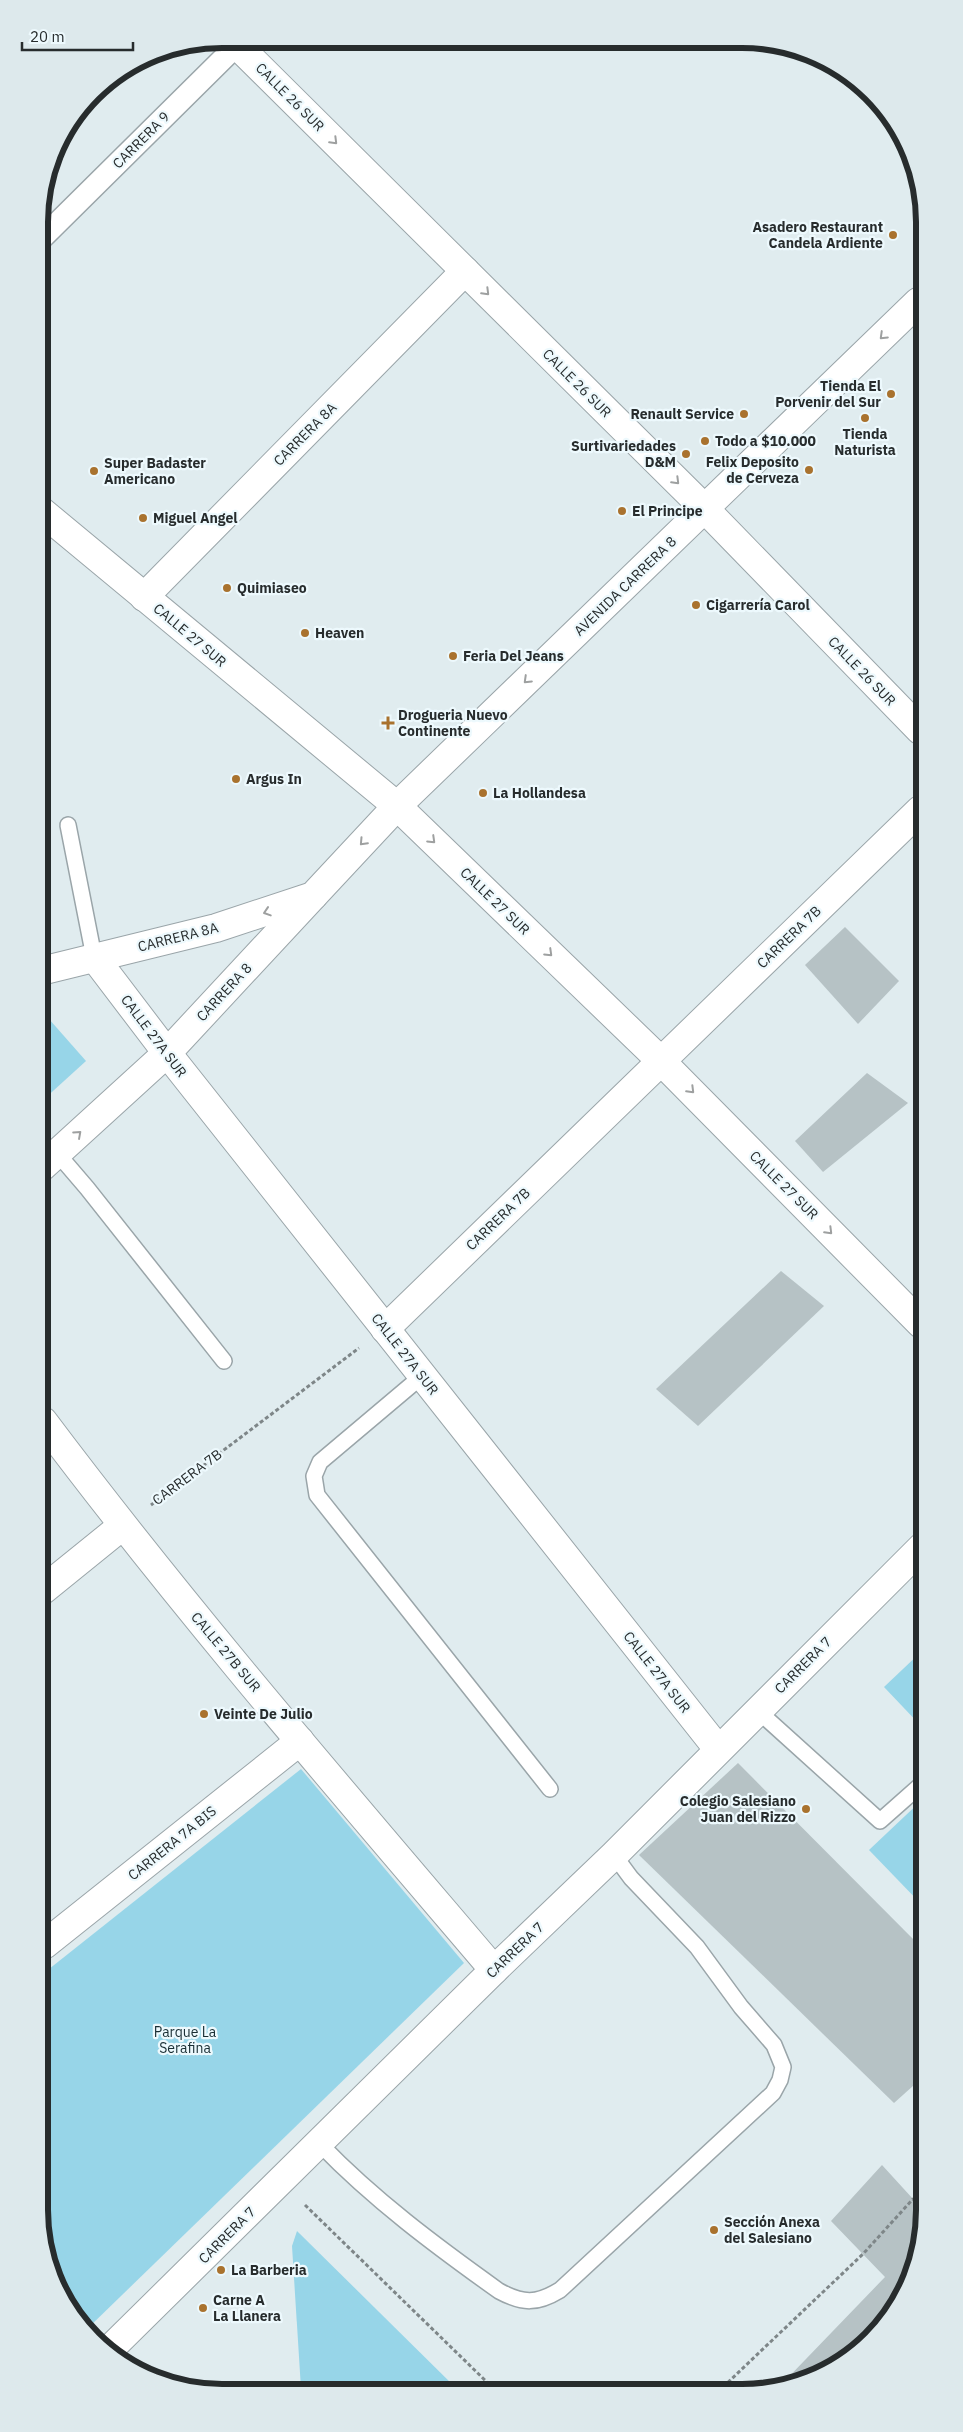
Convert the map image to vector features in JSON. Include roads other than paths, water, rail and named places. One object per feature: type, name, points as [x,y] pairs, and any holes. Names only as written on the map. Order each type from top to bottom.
[{"type":"street","name":"CARRERA 9","points":[[48,231],[230,48]]},
{"type":"street","name":"CALLE 26 SUR","points":[[244,48],[705,509],[916,726]]},
{"type":"street","name":"CARRERA 8A","points":[[144,597],[465,271]]},
{"type":"street","name":"AVENIDA CARRERA 8","points":[[397,806],[916,304]]},
{"type":"street","name":"CALLE 27 SUR","points":[[48,517],[397,806],[662,1061],[915,1318]]},
{"type":"street","name":"CARRERA 8","points":[[49,1160],[166,1053],[397,806]]},
{"type":"street","name":"CARRERA 7B","points":[[385,1329],[916,814]]},
{"type":"street","name":"CARRERA 8A","points":[[48,969],[216,928],[313,896]]},
{"type":"street","name":"CALLE 27A SUR","points":[[94,957],[166,1053],[718,1749]]},
{"type":"street","name":"CALLE 27B SUR","points":[[48,1429],[122,1526],[300,1741],[494,1970]]},
{"type":"street","points":[[48,1586],[122,1526]]},
{"type":"street","name":"CARRERA 7","points":[[114,2346],[494,1970],[614,1855],[915,1554]]},
{"type":"street","name":"CARRERA 7A BIS","points":[[48,1942],[300,1741]]},
{"type":"lane","points":[[68,825],[94,957]]},
{"type":"lane","points":[[49,1160],[87,1188],[224,1361]]},
{"type":"lane","points":[[422,1376],[320,1462],[314,1476],[317,1495],[550,1789]]},
{"type":"lane","points":[[757,1710],[880,1821],[915,1790]]},
{"type":"lane","points":[[320,2144],[352,2178],[407,2224],[499,2291],[514,2299],[530,2302],[546,2298],[560,2290],[773,2093],[780,2080],[783,2067],[774,2045],[741,2006],[697,1947],[631,1878],[614,1855]]},
{"type":"place","name":"Asadero Restaurant Candela Ardiente","points":[[893,235]]},
{"type":"place","name":"Tienda El Porvenir del Sur","points":[[891,394]]},
{"type":"place","name":"Renault Service","points":[[744,414]]},
{"type":"place","name":"Tienda Naturista","points":[[865,418]]},
{"type":"place","name":"Todo a $10.000","points":[[705,441]]},
{"type":"place","name":"Surtivariedades D&M","points":[[686,454]]},
{"type":"place","name":"Felix Deposito de Cerveza","points":[[809,470]]},
{"type":"place","name":"Super Badaster Americano","points":[[94,471]]},
{"type":"place","name":"El Principe","points":[[622,511]]},
{"type":"place","name":"Miguel Angel","points":[[143,518]]},
{"type":"place","name":"Quimiaseo","points":[[227,588]]},
{"type":"place","name":"Cigarrería Carol","points":[[696,605]]},
{"type":"place","name":"Heaven","points":[[305,633]]},
{"type":"place","name":"Feria Del Jeans","points":[[453,656]]},
{"type":"place","name":"Drogueria Nuevo Continente","points":[[388,723]]},
{"type":"place","name":"Argus In","points":[[236,779]]},
{"type":"place","name":"La Hollandesa","points":[[483,793]]},
{"type":"place","name":"Veinte De Julio","points":[[204,1714]]},
{"type":"place","name":"Colegio Salesiano Juan del Rizzo","points":[[806,1809]]},
{"type":"place","name":"Sección Anexa del Salesiano","points":[[714,2230]]},
{"type":"place","name":"La Barberia","points":[[221,2270]]},
{"type":"place","name":"Carne A La Llanera","points":[[203,2308]]},
{"type":"park label","name":"Parque La Serafina","points":[[185,2040]]}]
